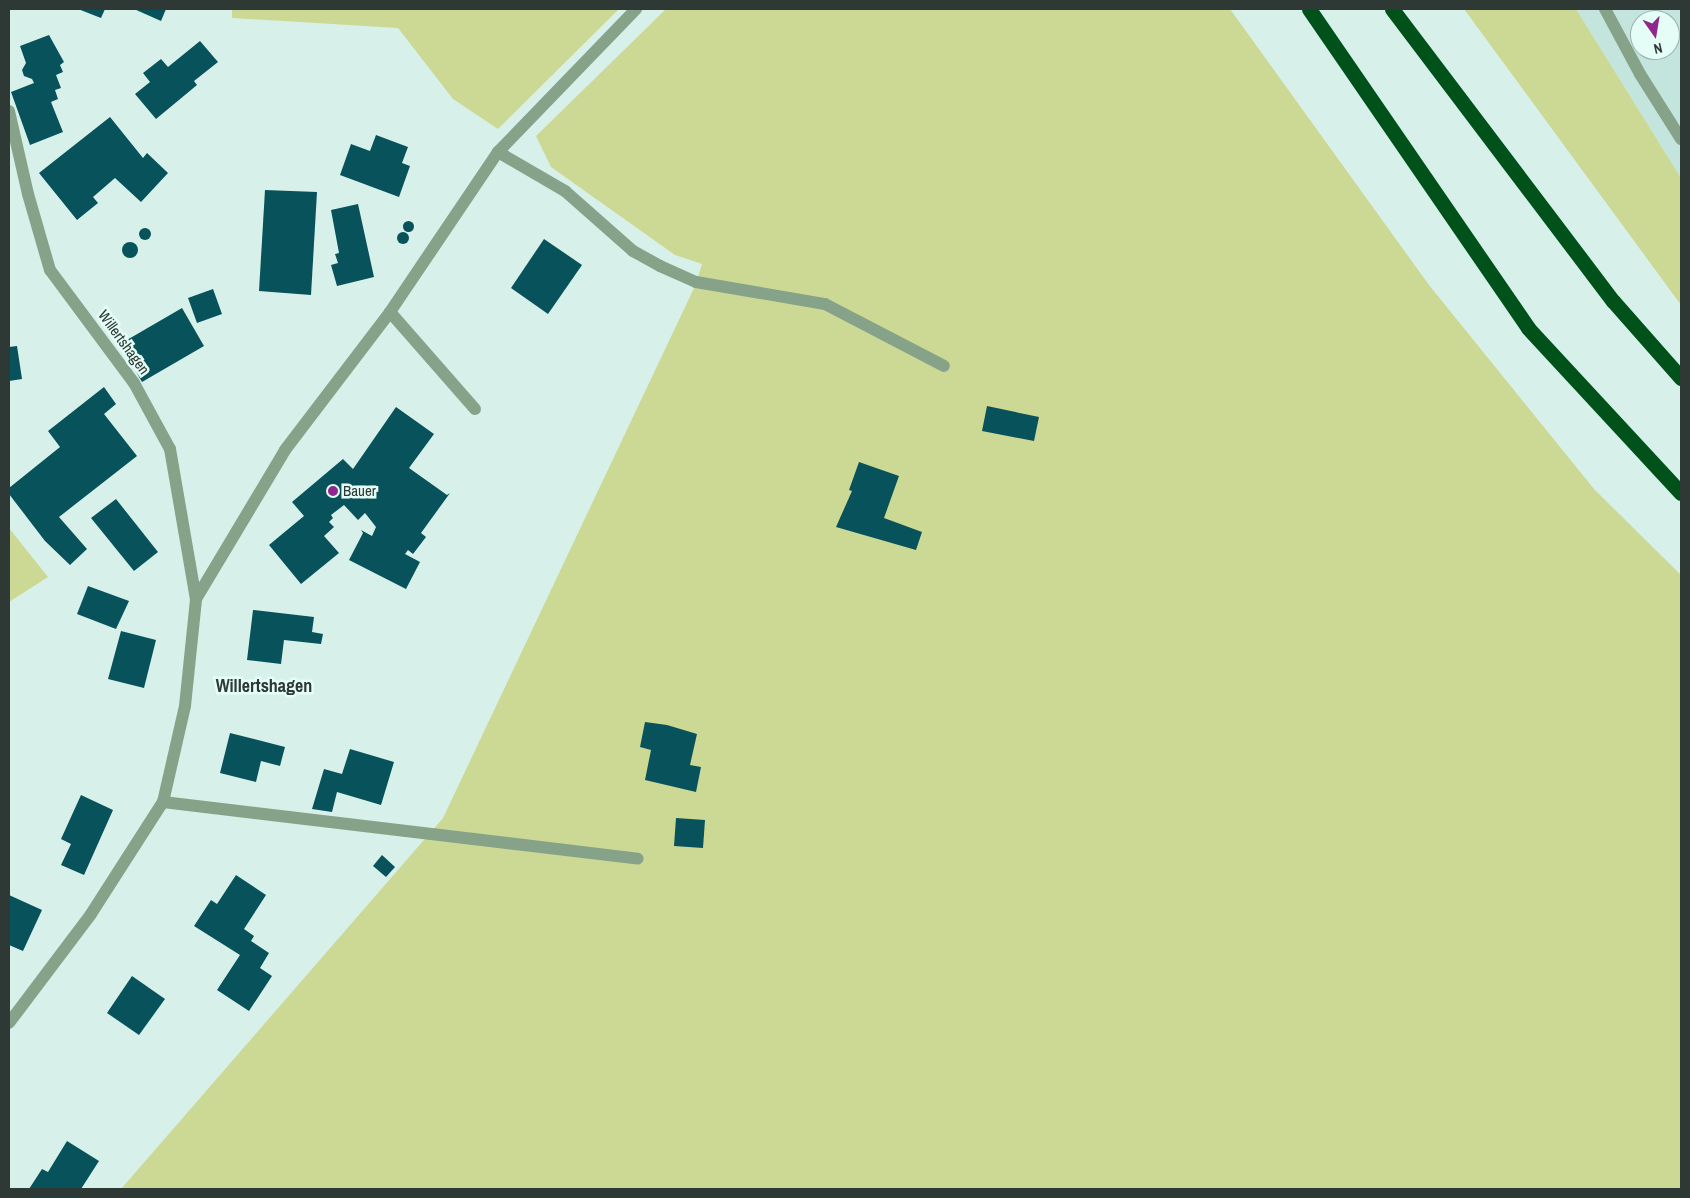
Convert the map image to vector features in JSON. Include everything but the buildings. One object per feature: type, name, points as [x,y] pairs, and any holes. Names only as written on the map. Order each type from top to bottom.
[{"type":"highway","points":[[1310,9],[1528,328],[1681,493]]},
{"type":"highway","points":[[1392,9],[1613,302],[1681,378]]},
{"type":"street","points":[[10,1017],[91,914],[162,802],[184,706],[196,599],[285,450],[390,312],[498,152],[636,9]]},
{"type":"street","points":[[1605,9],[1640,74],[1681,139]]},
{"type":"street","name":"Willertshagen","points":[[9,111],[28,194],[50,270],[134,383],[170,449],[196,599]]},
{"type":"street","points":[[498,152],[565,191],[633,251],[660,266],[696,282],[825,304],[944,366]]},
{"type":"street","points":[[390,312],[474,409]]},
{"type":"street","points":[[162,802],[638,859]]},
{"type":"shaded area","points":[[1576,9],[1681,9],[1681,178]]},
{"type":"green space","points":[[232,9],[619,9],[498,129],[453,99],[398,28],[232,18]]},
{"type":"green space","points":[[666,9],[1230,9],[1429,285],[1594,489],[1681,575],[1681,1189],[121,1189],[443,818],[695,286],[702,264],[675,255],[551,167],[536,136]]},
{"type":"green space","points":[[1464,9],[1576,9],[1681,178],[1681,305]]},
{"type":"green space","points":[[9,528],[48,577],[9,602]]},
{"type":"place","name":"Bauer","points":[[333,491]]},
{"type":"district","name":"Willertshagen","points":[[264,686]]}]
